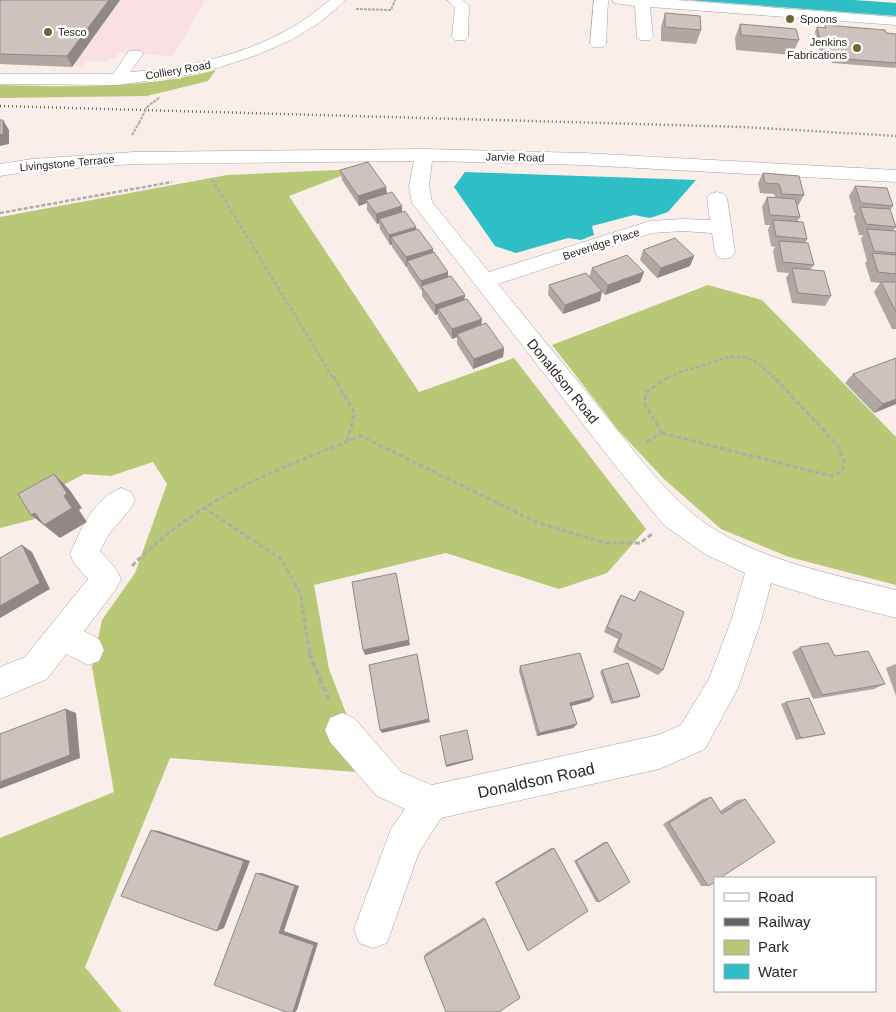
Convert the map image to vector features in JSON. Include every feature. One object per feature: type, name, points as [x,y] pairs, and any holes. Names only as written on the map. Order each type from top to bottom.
[{"type":"street","name":"Colliery Road","points":[[0,79],[117,80],[156,76],[202,67],[249,53],[287,37],[310,23],[339,0]]},
{"type":"street","points":[[454,0],[462,6],[460,37]]},
{"type":"street","points":[[598,44],[601,0]]},
{"type":"street","points":[[618,0],[896,21]]},
{"type":"street","points":[[642,2],[646,37]]},
{"type":"street","points":[[117,80],[135,54]]},
{"type":"street","name":"Jarvie Road","points":[[134,158],[424,155],[583,159],[896,176]]},
{"type":"street","name":"Donaldson Road","points":[[424,155],[419,186],[422,203],[623,456],[674,516],[715,544],[760,566],[825,586],[896,604]]},
{"type":"street","name":"Livingstone Terrace","points":[[0,170],[32,165],[134,158]]},
{"type":"street","points":[[717,198],[725,252]]},
{"type":"street","name":"Beveridge Place","points":[[484,281],[650,227],[683,224],[721,227]]},
{"type":"street","points":[[0,683],[36,668],[75,642],[106,579],[84,554],[99,525],[121,500]]},
{"type":"street","name":"Donaldson Road","points":[[431,803],[546,779],[659,752],[692,737],[722,688],[746,621],[760,566]]},
{"type":"street","points":[[342,730],[389,784],[431,803],[404,842],[373,929]]},
{"type":"path","points":[[139,123],[147,107]]},
{"type":"path","points":[[209,174],[355,413],[347,442]]},
{"type":"path","points":[[730,356],[747,357],[762,365],[839,447],[844,462],[842,472],[831,476],[662,432],[645,404],[646,392],[670,376],[730,356]]},
{"type":"path","points":[[127,571],[150,547],[203,507],[250,482],[361,436],[390,452],[536,522],[605,543],[640,543],[674,516]]},
{"type":"path","points":[[203,507],[282,559],[300,593],[310,657],[342,730]]},
{"type":"shaded area","points":[[0,0],[205,0],[173,56],[118,53],[115,58],[105,62],[86,61],[82,67],[0,64]]},
{"type":"green space","points":[[216,70],[208,81],[147,96],[0,98],[0,85],[82,86],[136,84],[163,81]]},
{"type":"green space","points":[[359,169],[289,196],[419,392],[514,358],[646,529],[607,573],[559,589],[446,553],[314,585],[329,669],[369,773],[170,758],[85,967],[122,1012],[0,1012],[0,838],[114,792],[92,667],[102,620],[135,573],[167,484],[153,462],[111,476],[84,474],[28,504],[35,519],[0,528],[0,217],[227,175]]},
{"type":"green space","points":[[708,285],[762,300],[896,437],[896,585],[789,557],[721,529],[664,479],[619,431],[552,345]]},
{"type":"water","points":[[689,0],[854,0],[896,3],[896,16]]},
{"type":"water","points":[[465,172],[696,180],[668,212],[650,218],[634,215],[592,226],[594,235],[581,240],[568,238],[516,253],[495,246],[454,187]]},
{"type":"building","name":"Tesco","points":[[0,0],[109,0],[67,56],[0,54]]},
{"type":"building","points":[[665,13],[700,16],[701,30],[665,27]]},
{"type":"building","points":[[740,24],[796,29],[799,40],[741,35]]},
{"type":"building","name":"Jenkins Fabrications","points":[[825,25],[885,30],[886,33],[896,34],[896,63],[834,58],[833,52],[823,51],[817,27],[826,28]]},
{"type":"building","points":[[0,120],[3,120],[3,134],[0,135]]},
{"type":"building","points":[[368,162],[386,187],[358,196],[340,170]]},
{"type":"building","points":[[763,173],[799,176],[804,195],[782,194],[779,184],[765,183]]},
{"type":"building","points":[[855,186],[887,188],[893,206],[861,203]]},
{"type":"building","points":[[392,192],[402,206],[376,214],[366,200]]},
{"type":"building","points":[[767,197],[795,199],[800,217],[770,215]]},
{"type":"building","points":[[860,207],[890,209],[896,227],[866,224]]},
{"type":"building","points":[[405,211],[416,227],[389,235],[379,219]]},
{"type":"building","points":[[773,220],[803,222],[807,239],[776,236]]},
{"type":"building","points":[[418,229],[433,249],[406,257],[391,237]]},
{"type":"building","points":[[867,229],[896,231],[896,253],[874,251]]},
{"type":"building","points":[[675,238],[694,256],[661,268],[643,250]]},
{"type":"building","points":[[779,241],[808,243],[814,265],[783,262]]},
{"type":"building","points":[[434,252],[448,272],[421,281],[407,261]]},
{"type":"building","points":[[872,253],[896,255],[896,274],[878,272]]},
{"type":"building","points":[[627,255],[644,272],[608,285],[592,268]]},
{"type":"building","points":[[792,268],[824,271],[831,296],[798,293]]},
{"type":"building","points":[[586,273],[602,291],[565,305],[549,285]]},
{"type":"building","points":[[451,276],[465,295],[435,305],[421,286]]},
{"type":"building","points":[[881,282],[896,282],[896,312]]},
{"type":"building","points":[[467,299],[482,319],[452,329],[438,309]]},
{"type":"building","points":[[486,323],[504,348],[474,359],[457,334]]},
{"type":"building","points":[[896,358],[896,399],[883,404],[853,374]]},
{"type":"building","points":[[54,474],[67,493],[64,496],[72,508],[44,525],[35,513],[31,515],[18,494]]},
{"type":"building","points":[[22,545],[40,583],[0,606],[0,558]]},
{"type":"building","points":[[396,573],[409,640],[363,650],[352,582]]},
{"type":"building","points":[[640,591],[684,612],[663,670],[617,647],[622,634],[607,627],[621,595],[635,601]]},
{"type":"building","points":[[828,643],[835,656],[868,651],[885,684],[822,695],[800,647]]},
{"type":"building","points":[[580,653],[594,697],[570,703],[577,724],[539,733],[520,666]]},
{"type":"building","points":[[417,654],[429,719],[380,730],[369,665]]},
{"type":"building","points":[[628,663],[640,696],[613,702],[602,670]]},
{"type":"building","points":[[809,698],[825,734],[801,738],[786,702]]},
{"type":"building","points":[[66,709],[70,755],[0,782],[0,734]]},
{"type":"building","points":[[467,730],[473,759],[446,765],[440,736]]},
{"type":"building","points":[[711,797],[722,814],[745,799],[775,842],[722,877],[714,877],[714,883],[708,886],[669,823]]},
{"type":"building","points":[[151,830],[244,861],[217,931],[121,896]]},
{"type":"building","points":[[607,842],[630,882],[599,902],[576,861]]},
{"type":"building","points":[[554,848],[588,911],[528,951],[496,883]]},
{"type":"building","points":[[256,873],[295,886],[279,933],[314,945],[293,1012],[286,1012],[214,985]]},
{"type":"building","points":[[485,919],[520,998],[499,1012],[446,1012],[424,957]]},
{"type":"railway","points":[[0,106],[744,127],[896,136]]},
{"type":"place","name":"Spoons","points":[[790,19]]},
{"type":"place","name":"Tesco","points":[[48,32]]},
{"type":"place","name":"Jenkins Fabrications","points":[[857,48]]}]
